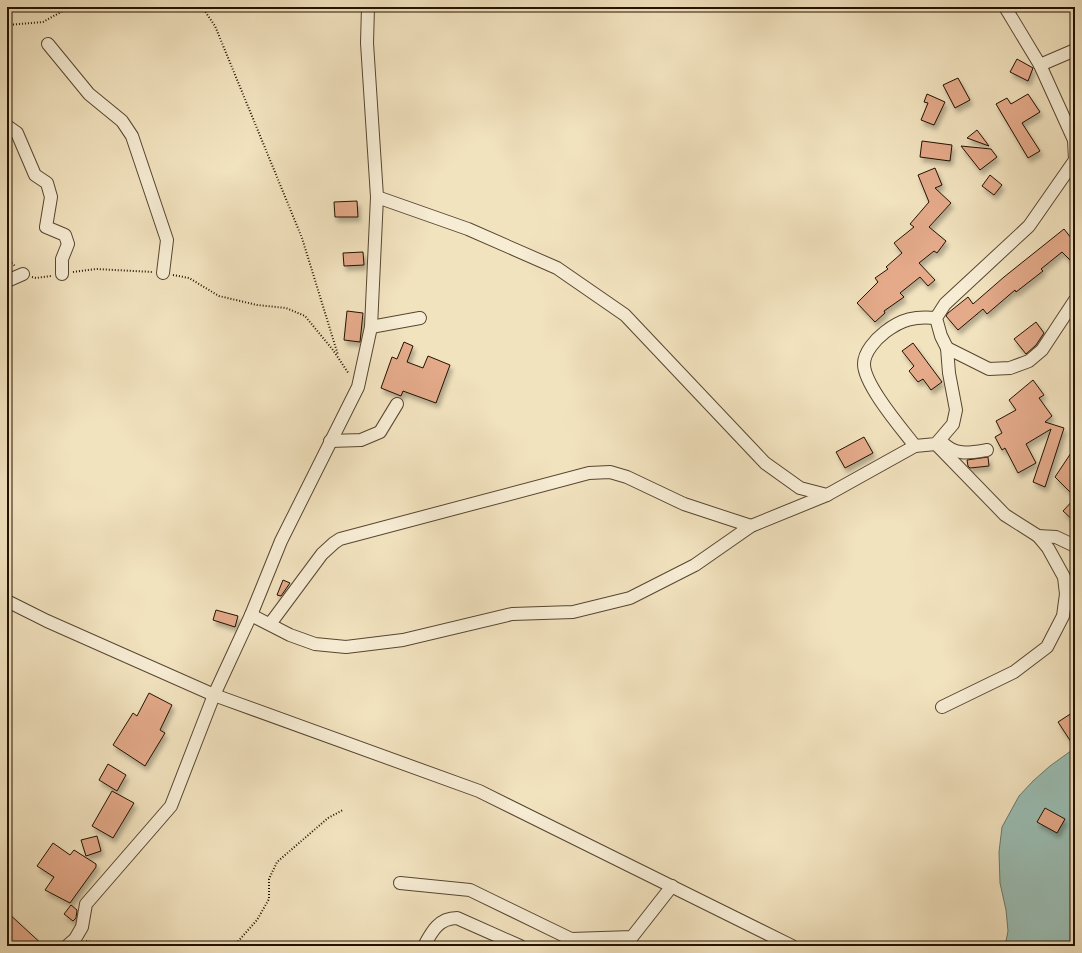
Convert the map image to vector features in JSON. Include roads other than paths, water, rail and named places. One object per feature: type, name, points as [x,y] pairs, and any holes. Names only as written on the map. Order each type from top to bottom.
[{"type":"street","points":[[71,942],[82,927],[86,904],[171,806],[214,695],[252,615],[280,541],[358,386],[371,326],[377,197],[367,43],[368,7]]},
{"type":"street","points":[[252,615],[290,635],[315,644],[346,647],[403,640],[512,614],[573,612],[630,598],[695,565],[751,526],[826,495],[915,446],[938,442],[953,424],[956,410],[949,373],[947,348],[941,336],[936,318],[945,304],[1029,226],[1074,160],[1074,140],[1040,65],[1005,7]]},
{"type":"street","points":[[48,44],[89,94],[122,121],[132,136],[167,240],[163,272]]},
{"type":"street","points":[[1040,65],[1075,50]]},
{"type":"street","points":[[7,126],[17,133],[35,175],[46,183],[51,197],[46,227],[65,235],[68,244],[62,259],[62,274]]},
{"type":"street","points":[[377,197],[468,229],[557,268],[624,314],[765,463],[800,488],[826,495]]},
{"type":"street","points":[[7,281],[24,274]]},
{"type":"street","points":[[947,348],[989,369],[1010,368],[1029,361],[1042,350],[1075,300]]},
{"type":"street","points":[[915,446],[871,385],[865,374],[864,363],[867,352],[878,338],[890,328],[904,320],[919,317],[936,318]]},
{"type":"street","points":[[371,326],[420,318]]},
{"type":"street","points":[[330,442],[361,440],[380,432],[397,404]]},
{"type":"street","points":[[938,442],[947,448],[962,454],[987,450]]},
{"type":"street","points":[[938,442],[1005,515],[1038,536],[1058,564],[1064,578],[1066,594],[1063,616],[1047,646],[1014,672],[942,707]]},
{"type":"street","points":[[270,624],[322,554],[340,539],[589,473],[610,472],[627,477],[684,504],[751,526]]},
{"type":"street","points":[[1038,536],[1056,537],[1075,546]]},
{"type":"street","points":[[7,601],[47,621],[214,695],[479,791],[792,946]]},
{"type":"street","points":[[400,883],[470,890],[571,939],[632,937],[672,886]]},
{"type":"street","points":[[424,946],[437,925],[450,918],[457,918],[520,946]]},
{"type":"water","points":[[1075,748],[1075,946],[1005,946],[1008,931],[1006,910],[1000,883],[999,852],[1002,827],[1019,796],[1050,766]]}]
